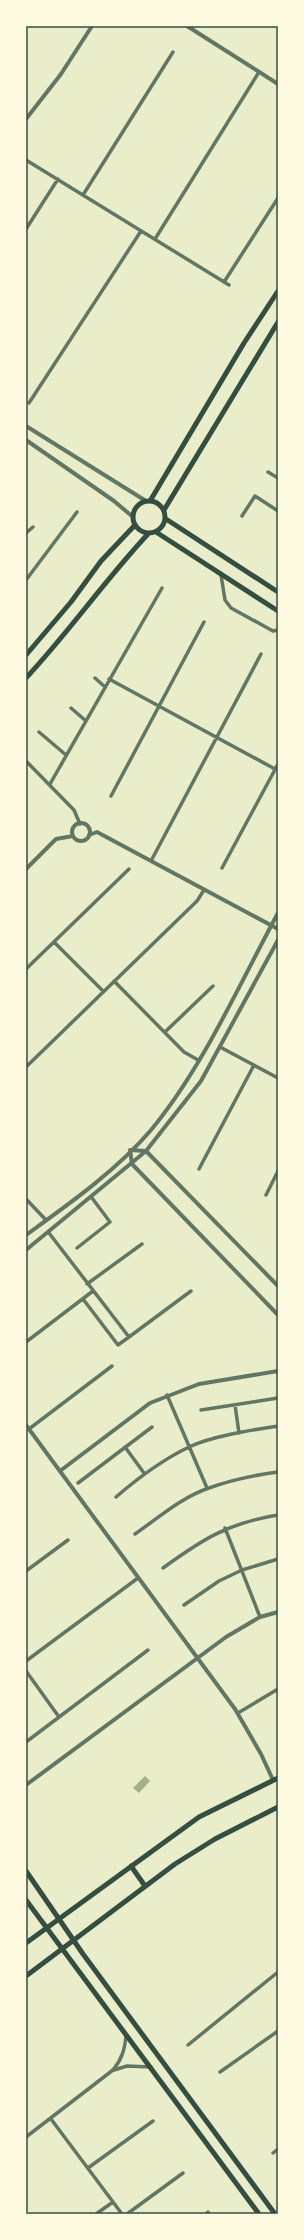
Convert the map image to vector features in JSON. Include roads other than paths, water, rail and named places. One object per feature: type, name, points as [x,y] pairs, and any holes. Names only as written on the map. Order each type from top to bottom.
[{"type":"main road","points":[[148,534],[135,525],[132,517],[135,508],[148,501],[244,343],[278,291]]},
{"type":"main road","points":[[164,510],[278,322]]},
{"type":"main road","points":[[26,678],[83,612],[115,570],[148,534],[156,532],[163,527],[166,519],[164,510],[158,504],[148,501]]},
{"type":"main road","points":[[166,519],[278,592]]},
{"type":"main road","points":[[26,655],[71,602],[101,562],[135,525]]},
{"type":"main road","points":[[156,532],[278,611]]},
{"type":"main road","points":[[26,1943],[199,1817],[275,1779]]},
{"type":"main road","points":[[26,1976],[175,1864],[215,1839],[278,1807]]},
{"type":"main road","points":[[131,1866],[146,1886]]},
{"type":"main road","points":[[26,1870],[74,1939],[277,2214]]},
{"type":"main road","points":[[26,1900],[126,2033],[139,2053],[152,2067],[259,2214]]},
{"type":"street","points":[[26,119],[61,74],[92,26]]},
{"type":"street","points":[[190,27],[278,84]]},
{"type":"street","points":[[83,194],[173,52]]},
{"type":"street","points":[[155,239],[259,72]]},
{"type":"street","points":[[26,160],[229,285]]},
{"type":"street","points":[[26,229],[58,179]]},
{"type":"street","points":[[224,282],[278,198]]},
{"type":"street","points":[[29,403],[141,230]]},
{"type":"street","points":[[26,426],[148,501]]},
{"type":"street","points":[[26,440],[114,501],[132,517]]},
{"type":"street","points":[[268,472],[278,478]]},
{"type":"street","points":[[242,516],[255,496],[278,511]]},
{"type":"street","points":[[26,580],[77,512]]},
{"type":"street","points":[[26,533],[33,527]]},
{"type":"street","points":[[221,575],[225,600],[231,608],[273,631],[278,630]]},
{"type":"street","points":[[50,784],[162,588]]},
{"type":"street","points":[[111,796],[161,706],[204,622]]},
{"type":"street","points":[[151,860],[218,738],[261,654]]},
{"type":"street","points":[[95,678],[105,687]]},
{"type":"street","points":[[109,679],[275,769]]},
{"type":"street","points":[[71,708],[86,721]]},
{"type":"street","points":[[39,732],[66,755]]},
{"type":"street","points":[[26,760],[74,810],[80,824],[88,827],[89,835]]},
{"type":"street","points":[[222,868],[278,764]]},
{"type":"street","points":[[74,836],[74,828],[80,824]]},
{"type":"street","points":[[74,836],[80,841],[86,840],[89,835],[97,832],[278,929]]},
{"type":"street","points":[[26,869],[56,840],[74,836]]},
{"type":"street","points":[[26,969],[129,869]]},
{"type":"street","points":[[26,1067],[197,901],[204,890]]},
{"type":"street","points":[[26,1235],[112,1168],[150,1130],[171,1104],[198,1060],[278,913]]},
{"type":"street","points":[[26,1250],[92,1198],[146,1152],[201,1080],[278,940]]},
{"type":"street","points":[[54,942],[103,992]]},
{"type":"street","points":[[114,981],[184,1052],[198,1060]]},
{"type":"street","points":[[165,1032],[213,986]]},
{"type":"street","points":[[220,1047],[278,1078]]},
{"type":"street","points":[[199,1169],[254,1065]]},
{"type":"street","points":[[130,1150],[146,1152],[278,1286]]},
{"type":"street","points":[[130,1150],[132,1164],[278,1315]]},
{"type":"street","points":[[266,1195],[278,1171]]},
{"type":"street","points":[[77,1248],[110,1222],[92,1198]]},
{"type":"street","points":[[26,1199],[46,1220]]},
{"type":"street","points":[[48,1233],[129,1337]]},
{"type":"street","points":[[87,1284],[142,1244]]},
{"type":"street","points":[[26,1342],[93,1291]]},
{"type":"street","points":[[83,1299],[118,1345],[191,1292]]},
{"type":"street","points":[[30,1430],[112,1366]]},
{"type":"street","points":[[60,1471],[150,1402],[199,1384],[278,1371]]},
{"type":"street","points":[[167,1395],[207,1488]]},
{"type":"street","points":[[201,1410],[278,1398]]},
{"type":"street","points":[[235,1405],[240,1433]]},
{"type":"street","points":[[26,1425],[238,1713],[275,1779]]},
{"type":"street","points":[[116,1497],[144,1473],[190,1446],[240,1433],[278,1426]]},
{"type":"street","points":[[78,1483],[152,1427]]},
{"type":"street","points":[[125,1447],[144,1473]]},
{"type":"street","points":[[135,1534],[172,1508],[207,1488],[250,1476],[278,1472]]},
{"type":"street","points":[[163,1568],[196,1544],[225,1528],[278,1515]]},
{"type":"street","points":[[225,1528],[260,1617]]},
{"type":"street","points":[[26,1571],[68,1540]]},
{"type":"street","points":[[184,1605],[219,1581],[242,1570],[278,1559]]},
{"type":"street","points":[[26,1661],[138,1578]]},
{"type":"street","points":[[26,1785],[226,1637],[260,1617],[278,1612]]},
{"type":"street","points":[[26,1742],[148,1650]]},
{"type":"street","points":[[26,1671],[59,1717]]},
{"type":"street","points":[[238,1713],[278,1689]]},
{"type":"street","points":[[188,2045],[278,1972]]},
{"type":"street","points":[[220,2072],[278,2031]]},
{"type":"street","points":[[26,2137],[51,2119],[120,2062],[125,2048],[126,2033]]},
{"type":"street","points":[[112,2070],[127,2066],[152,2067]]},
{"type":"street","points":[[51,2119],[122,2214]]},
{"type":"street","points":[[88,2168],[153,2121]]},
{"type":"street","points":[[273,2153],[278,2149]]},
{"type":"street","points":[[127,2214],[182,2173]]},
{"type":"street","points":[[96,2214],[113,2202]]}]
